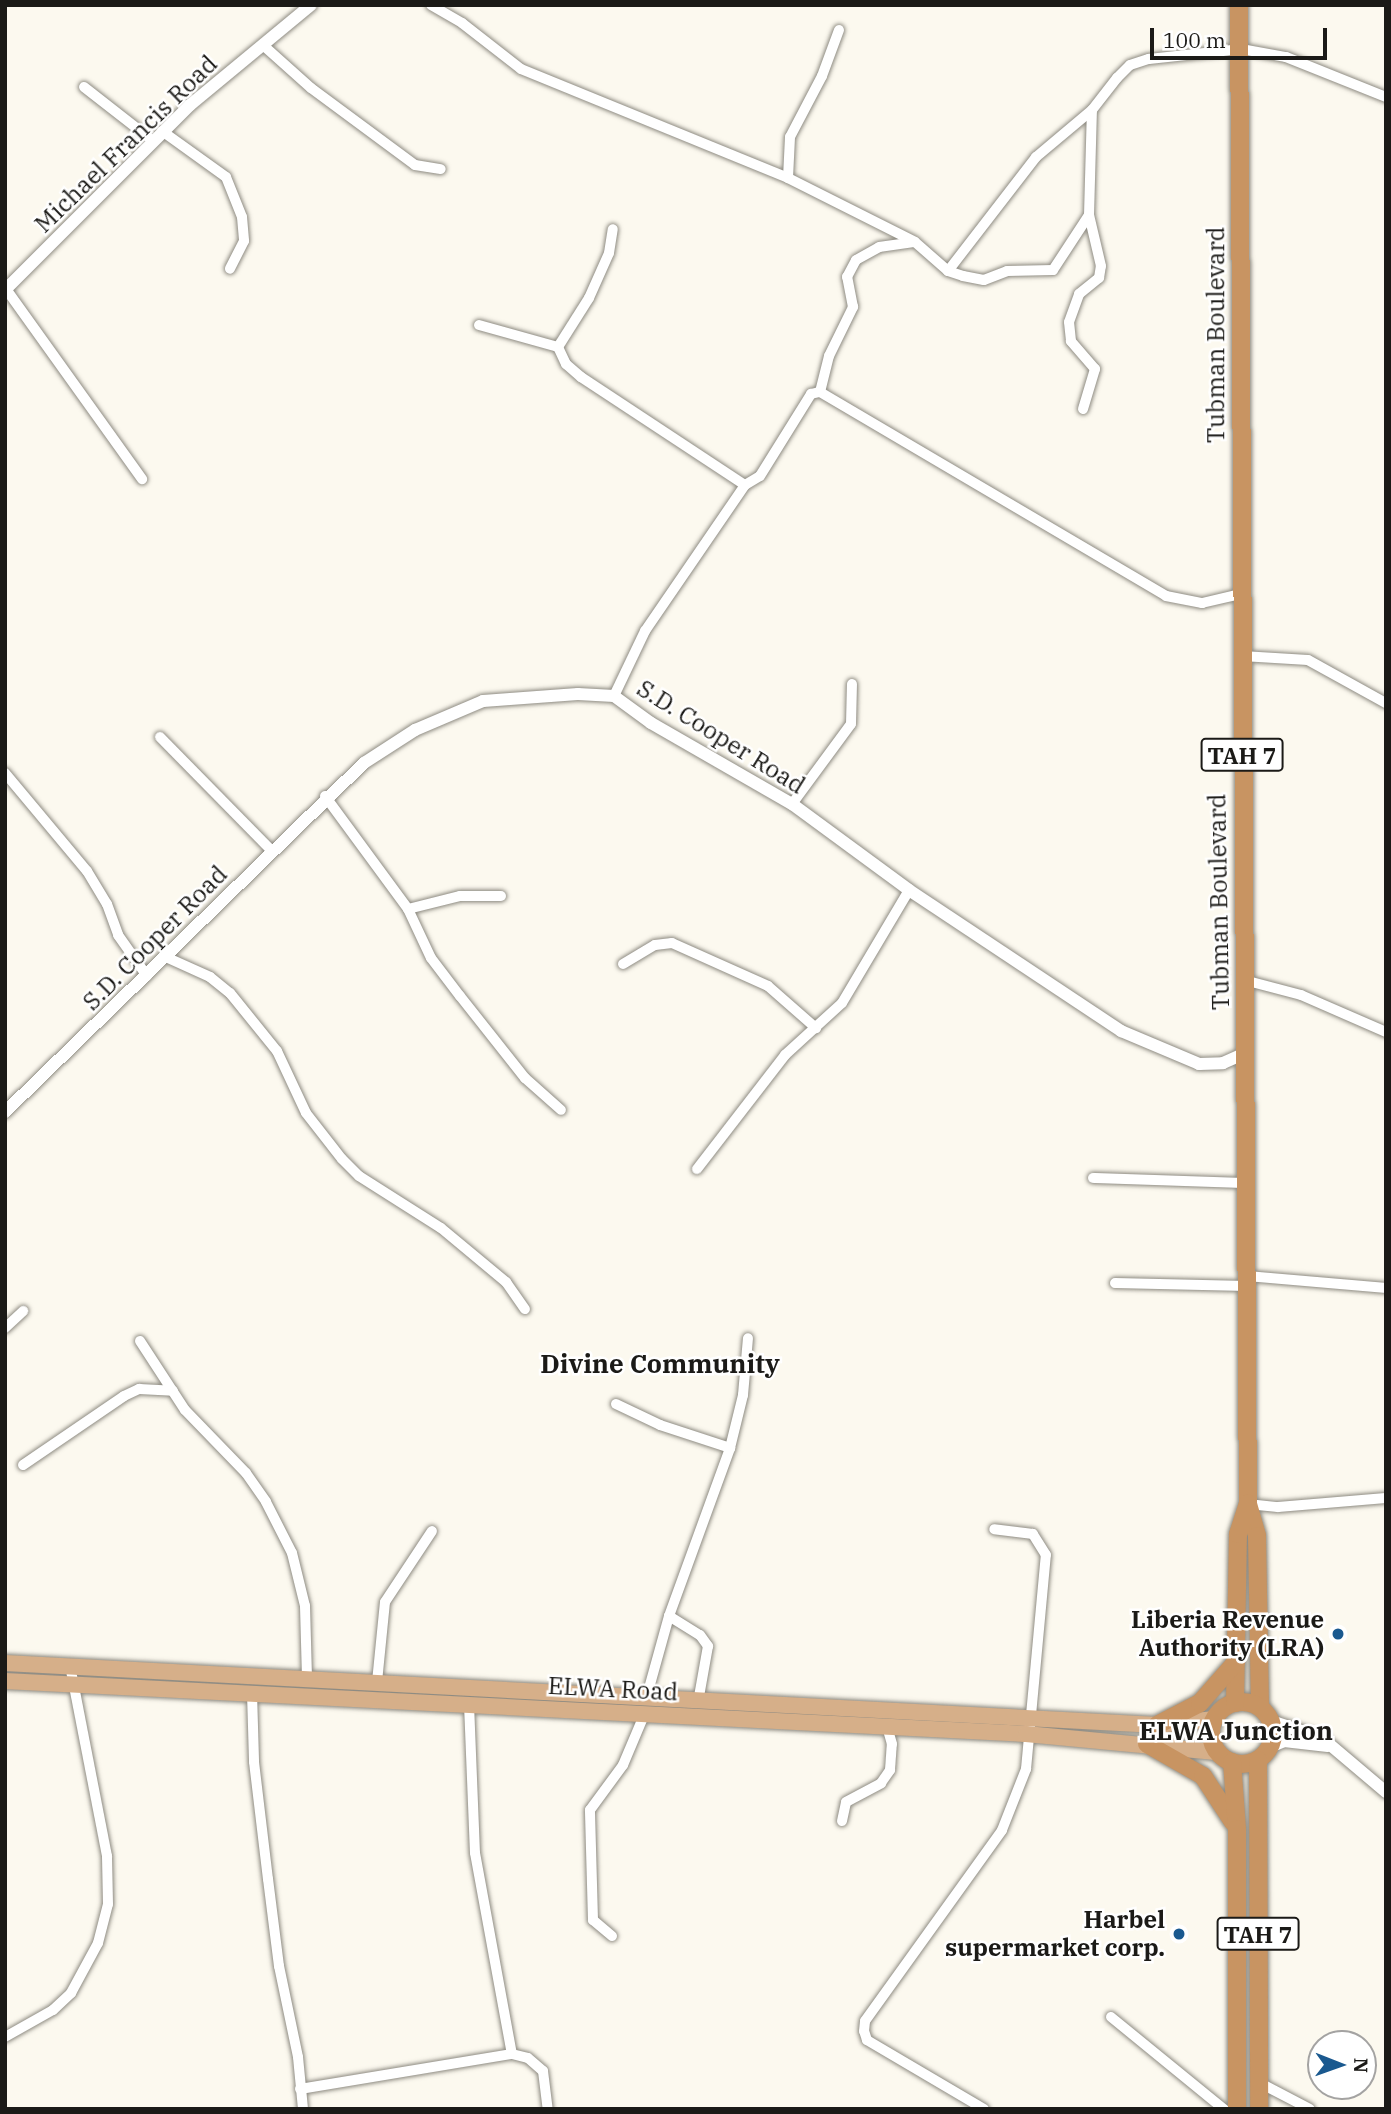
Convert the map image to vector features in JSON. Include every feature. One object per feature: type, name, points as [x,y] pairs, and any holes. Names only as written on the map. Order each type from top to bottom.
[{"type":"highway","name":"Tubman Boulevard","points":[[1240,5],[1240,594],[1248,1504],[1257,1536],[1266,1714]]},
{"type":"highway","name":"Tubman Boulevard","points":[[1235,1703],[1238,1534],[1248,1504]]},
{"type":"highway","points":[[1157,1725],[1200,1703],[1236,1662]]},
{"type":"highway","points":[[1225,1757],[1264,1754],[1266,1714],[1235,1703],[1215,1718],[1212,1736],[1225,1757],[1237,1829]]},
{"type":"highway","points":[[1147,1744],[1203,1776],[1237,1829]]},
{"type":"highway","name":"TAH 7","points":[[1259,2109],[1264,1754]]},
{"type":"highway","name":"TAH 7","points":[[1237,1829],[1237,2109]]},
{"type":"main road","name":"ELWA Road","points":[[5,1663],[377,1682],[887,1726],[1147,1744],[1225,1757]]},
{"type":"main road","name":"ELWA Road","points":[[5,1681],[469,1704],[645,1706],[698,1702],[1028,1715],[1157,1725],[1215,1718]]},
{"type":"street","name":"Michael Francis Road","points":[[6,290],[158,136],[229,71],[264,46],[312,5]]},
{"type":"street","points":[[431,5],[462,23],[521,69],[788,178],[915,242],[948,271],[984,279],[1007,271],[1053,270],[1090,215]]},
{"type":"street","points":[[788,178],[790,137],[822,76],[839,30]]},
{"type":"street","points":[[264,46],[311,88],[415,165],[441,169]]},
{"type":"street","points":[[948,271],[1037,157],[1091,110],[1130,65],[1149,59],[1241,49],[1286,57],[1386,97]]},
{"type":"street","points":[[84,87],[226,177],[243,229],[244,242],[230,270]]},
{"type":"street","points":[[1083,409],[1095,369],[1071,341],[1069,322],[1079,294],[1099,278],[1101,266],[1090,215],[1091,110]]},
{"type":"street","points":[[558,347],[589,298],[609,253],[613,229]]},
{"type":"street","points":[[820,392],[829,356],[853,307],[847,277],[856,260],[879,247],[915,242]]},
{"type":"street","points":[[6,290],[142,479]]},
{"type":"street","points":[[479,325],[558,347],[566,364],[581,376],[746,485]]},
{"type":"street","points":[[614,696],[645,631],[746,485],[760,476],[811,394],[820,392],[1166,596],[1202,603],[1240,594]]},
{"type":"street","points":[[1242,656],[1308,660],[1386,703]]},
{"type":"street","points":[[792,804],[851,724],[852,684]]},
{"type":"street","name":"S.D. Cooper Road","points":[[5,1112],[168,958],[325,796],[364,763],[415,730],[483,701],[614,696],[651,723],[792,804],[909,890],[1121,1031],[1199,1064],[1223,1063],[1245,1053]]},
{"type":"street","points":[[160,737],[272,851]]},
{"type":"street","points":[[5,773],[87,871],[107,904],[118,935],[147,976]]},
{"type":"street","points":[[325,796],[408,909],[431,958],[525,1077],[561,1110]]},
{"type":"street","points":[[697,1169],[785,1055],[842,1003],[909,890]]},
{"type":"street","points":[[408,909],[460,897],[500,896]]},
{"type":"street","points":[[623,964],[655,945],[672,943],[768,986],[816,1028]]},
{"type":"street","points":[[168,958],[211,977],[230,993],[277,1051],[306,1113],[359,1176],[441,1228],[506,1282],[525,1309]]},
{"type":"street","points":[[1244,980],[1301,995],[1386,1032]]},
{"type":"street","points":[[1093,1178],[1246,1183]]},
{"type":"street","points":[[1115,1283],[1247,1281],[1386,1288]]},
{"type":"street","points":[[5,1328],[23,1311]]},
{"type":"street","points":[[612,1936],[593,1920],[590,1810],[623,1765],[645,1706],[668,1616],[730,1448],[748,1338]]},
{"type":"street","points":[[140,1341],[173,1391],[212,1440],[246,1473],[292,1553],[305,1606],[307,1679]]},
{"type":"street","points":[[23,1465],[124,1396],[139,1389],[173,1391]]},
{"type":"street","points":[[617,1404],[660,1425],[730,1448]]},
{"type":"street","points":[[1248,1504],[1278,1507],[1386,1499]]},
{"type":"street","points":[[984,2109],[867,2040],[864,2021],[1002,1830],[1026,1769],[1026,1734],[1046,1555],[1033,1534],[994,1529]]},
{"type":"street","points":[[377,1682],[385,1602],[432,1531]]},
{"type":"street","points":[[668,1616],[700,1635],[708,1646],[698,1702]]},
{"type":"street","points":[[5,2037],[53,2010],[71,1993],[98,1943],[108,1904],[107,1856],[71,1666]]},
{"type":"street","points":[[252,1693],[254,1762],[268,1880],[303,2109]]},
{"type":"street","points":[[469,1704],[475,1853],[512,2054]]},
{"type":"street","points":[[1266,1714],[1322,1738],[1386,1792]]},
{"type":"street","points":[[842,1821],[846,1802],[881,1783],[890,1770],[892,1744],[887,1726]]},
{"type":"street","points":[[1264,1754],[1284,1741],[1331,1747]]},
{"type":"street","points":[[1111,2017],[1224,2109]]},
{"type":"street","points":[[300,2089],[512,2054],[528,2058],[543,2071],[548,2109]]},
{"type":"street","points":[[1259,2083],[1310,2109]]},
{"type":"place","name":"Liberia Revenue Authority (LRA)","points":[[1338,1634]]},
{"type":"place","name":"Harbel supermarket corp.","points":[[1179,1934]]},
{"type":"district","name":"Divine Community","points":[[660,1364]]},
{"type":"district","name":"ELWA Junction","points":[[1236,1731]]}]
